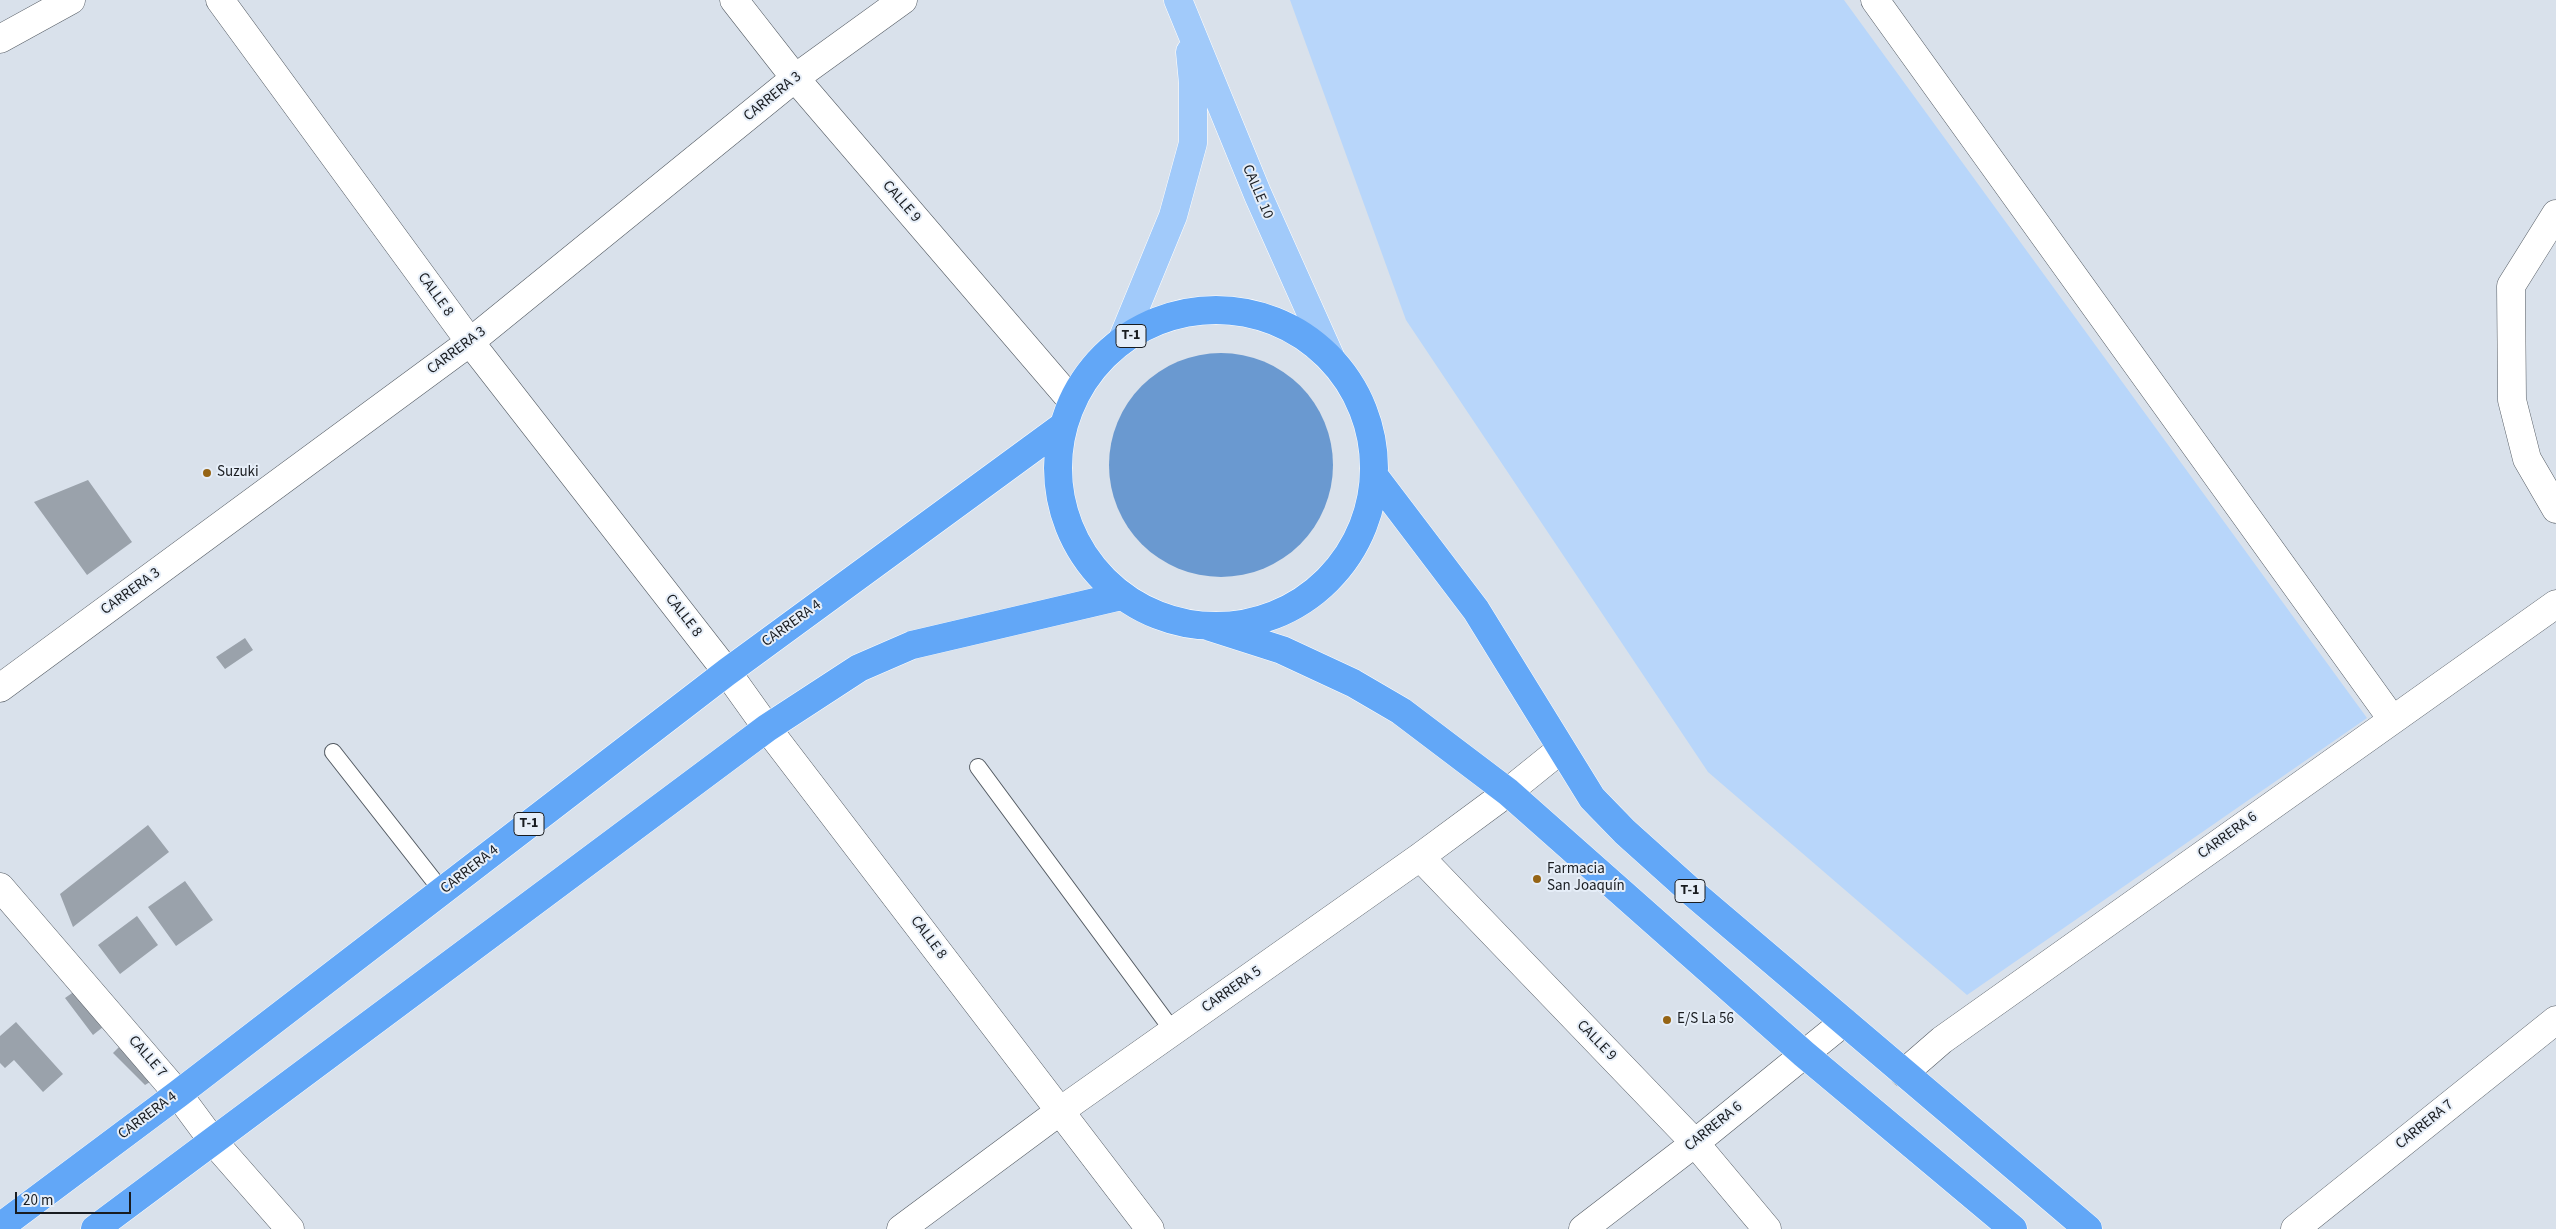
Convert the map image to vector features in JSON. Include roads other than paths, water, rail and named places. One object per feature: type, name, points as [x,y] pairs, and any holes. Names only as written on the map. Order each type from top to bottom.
[{"type":"highway","name":"T-1","points":[[1207,626],[1256,621],[1302,601],[1339,568],[1364,525],[1375,477],[1372,433],[1356,392],[1330,356],[1294,329],[1252,313],[1207,310],[1162,319],[1122,340],[1102,358],[1072,401],[1062,426],[1057,474],[1066,520],[1088,562],[1122,596],[1162,617],[1207,626],[1282,650],[1353,682],[1402,711],[1508,792],[1804,1054],[2013,1229]]},
{"type":"highway","name":"CARRERA 4","points":[[0,1228],[178,1094],[727,672],[1062,426]]},
{"type":"highway","name":"T-1","points":[[1375,477],[1476,610],[1560,750],[1592,798],[1625,832],[1694,894],[2088,1229]]},
{"type":"highway","points":[[95,1229],[767,728],[859,668],[912,645],[1122,596]]},
{"type":"main road","name":"CALLE 10","points":[[1178,0],[1258,195],[1330,356]]},
{"type":"main road","name":"CALLE 10","points":[[1122,340],[1172,216],[1193,142],[1193,84],[1187,25]]},
{"type":"street","points":[[0,39],[71,0]]},
{"type":"street","name":"CALLE 8","points":[[220,0],[470,342],[727,672],[767,728],[1150,1229]]},
{"type":"street","name":"CALLE 9","points":[[734,0],[796,78],[1072,401]]},
{"type":"street","name":"CARRERA 3","points":[[0,688],[470,342],[796,78],[903,0]]},
{"type":"street","points":[[1875,0],[2392,720]]},
{"type":"street","points":[[2556,214],[2511,286],[2512,400],[2527,458],[2556,509]]},
{"type":"street","name":"CARRERA 6","points":[[1904,1073],[1942,1040],[2556,604]]},
{"type":"street","name":"CARRERA 5","points":[[901,1229],[1060,1111],[1420,857],[1508,792],[1560,750]]},
{"type":"street","name":"CALLE 9","points":[[1420,857],[1695,1143],[1767,1229]]},
{"type":"street","name":"CALLE 7","points":[[0,887],[178,1094],[212,1140],[290,1229]]},
{"type":"street","name":"CARRERA 7","points":[[2295,1229],[2556,1020]]},
{"type":"street","name":"CARRERA 6","points":[[1583,1229],[1695,1143],[1844,1022]]},
{"type":"lane","points":[[334,752],[442,891]]},
{"type":"lane","points":[[978,767],[1173,1031]]},
{"type":"place","name":"Suzuki","points":[[207,473]]},
{"type":"place","name":"Farmacia San Joaquín","points":[[1537,879]]},
{"type":"place","name":"E/S La 56","points":[[1667,1020]]}]
